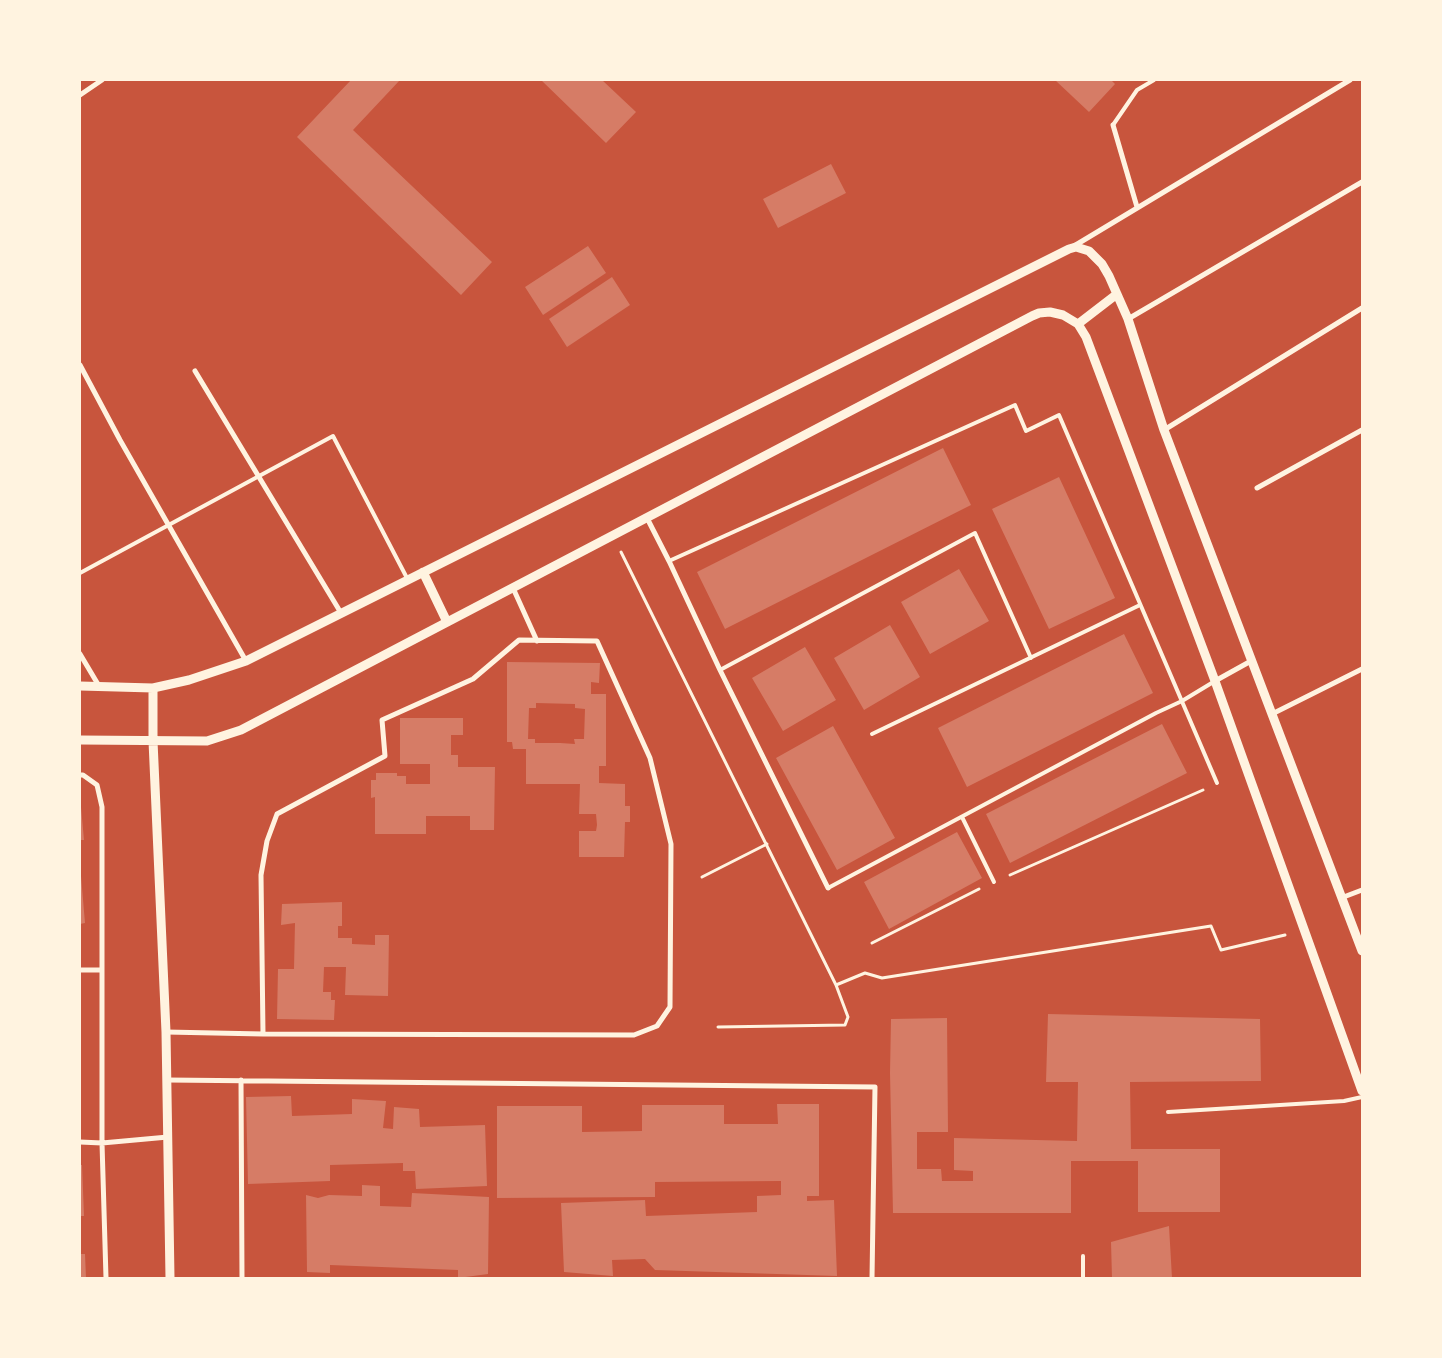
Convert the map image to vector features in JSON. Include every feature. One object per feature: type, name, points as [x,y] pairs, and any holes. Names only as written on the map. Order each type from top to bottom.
[{"type":"street","points":[[80,95],[102,80]]},
{"type":"street","points":[[80,686],[153,688],[189,680],[246,661],[1069,248],[1350,80]]},
{"type":"street","points":[[1113,125],[1137,207]]},
{"type":"street","points":[[1128,320],[1362,182]]},
{"type":"street","points":[[1069,248],[1076,247],[1089,251],[1102,264],[1128,320],[1164,430],[1362,952]]},
{"type":"street","points":[[1078,324],[1117,294]]},
{"type":"street","points":[[1164,430],[1362,308]]},
{"type":"street","points":[[80,740],[207,742],[242,730],[1032,316],[1045,312],[1067,316],[1078,324],[1086,337],[1215,681],[1362,1090]]},
{"type":"street","points":[[80,365],[120,440],[246,661]]},
{"type":"street","points":[[195,371],[341,613]]},
{"type":"street","points":[[1257,488],[1362,430]]},
{"type":"street","points":[[647,518],[828,888]]},
{"type":"street","points":[[423,572],[447,622]]},
{"type":"street","points":[[513,588],[537,641]]},
{"type":"street","points":[[166,1032],[263,1034],[634,1035],[657,1026],[670,1006],[671,844],[650,758],[597,641],[520,640],[473,679],[382,720],[385,756],[277,814],[267,841],[261,875],[263,1034]]},
{"type":"street","points":[[80,654],[99,686]]},
{"type":"street","points":[[1215,681],[1251,661]]},
{"type":"street","points":[[1272,714],[1362,670]]},
{"type":"street","points":[[153,688],[153,741],[166,1032],[170,1278]]},
{"type":"street","points":[[80,775],[83,775],[97,785],[102,807],[102,1143],[106,1278]]},
{"type":"street","points":[[1341,898],[1362,890]]},
{"type":"street","points":[[80,970],[102,970]]},
{"type":"street","points":[[167,1080],[875,1087],[872,1278]]},
{"type":"street","points":[[241,1080],[242,1278]]},
{"type":"street","points":[[80,1142],[102,1143],[168,1137]]},
{"type":"lane","points":[[1113,125],[1137,90],[1154,80]]},
{"type":"lane","points":[[669,560],[1015,405],[1026,431],[1059,415],[1217,783]]},
{"type":"lane","points":[[80,573],[333,436],[408,580]]},
{"type":"lane","points":[[720,670],[975,534],[1032,658]]},
{"type":"lane","points":[[872,734],[1140,605]]},
{"type":"lane","points":[[828,888],[1156,713],[1182,701],[1215,681]]},
{"type":"lane","points":[[962,817],[994,882]]},
{"type":"lane","points":[[1168,1112],[1344,1101],[1362,1097]]},
{"type":"lane","points":[[1083,1256],[1083,1278]]},
{"type":"path","points":[[613,535],[836,985],[848,1017],[845,1025],[718,1027]]},
{"type":"path","points":[[872,943],[994,882],[1217,783]]},
{"type":"path","points":[[702,877],[767,844]]},
{"type":"path","points":[[836,985],[865,972],[882,978],[1211,926],[1221,950],[1305,931]]},
{"type":"building","points":[[351,80],[400,80],[353,130],[492,262],[461,295],[297,137]]},
{"type":"building","points":[[541,80],[602,80],[636,112],[606,143]]},
{"type":"building","points":[[1055,80],[1111,80],[1115,84],[1089,112]]},
{"type":"building","points":[[831,164],[846,193],[778,228],[763,199]]},
{"type":"building","points":[[588,246],[606,273],[543,315],[525,287]]},
{"type":"building","points":[[612,277],[630,305],[567,347],[549,319]]},
{"type":"building","points":[[943,448],[971,505],[725,629],[697,572]]},
{"type":"building","points":[[1059,477],[1115,598],[1049,629],[992,509]]},
{"type":"building","points":[[959,569],[989,621],[930,654],[901,602]]},
{"type":"building","points":[[890,625],[920,677],[864,710],[834,658]]},
{"type":"building","points":[[1124,634],[1153,693],[967,787],[938,728]]},
{"type":"building","points":[[805,647],[836,700],[783,731],[752,678]]},
{"type":"building","points":[[507,662],[600,663],[599,683],[591,682],[591,694],[606,694],[606,766],[599,766],[599,783],[625,784],[625,806],[630,806],[630,822],[625,822],[624,857],[579,857],[579,831],[596,831],[597,825],[596,814],[579,814],[580,784],[526,784],[526,749],[513,749],[512,742],[507,742]],"holes":[[[536,703],[575,704],[575,708],[585,709],[584,739],[574,739],[575,744],[535,743],[535,739],[528,739],[529,708],[536,708]]]},
{"type":"building","points":[[400,718],[463,718],[463,735],[451,735],[451,755],[458,755],[458,767],[495,767],[494,830],[470,830],[470,816],[426,816],[426,834],[375,834],[375,797],[371,798],[371,780],[376,780],[376,773],[397,773],[397,776],[406,776],[406,784],[430,784],[430,764],[400,764]]},
{"type":"building","points":[[1162,724],[1187,773],[1010,863],[986,814]]},
{"type":"building","points":[[833,726],[895,838],[837,870],[776,758]]},
{"type":"building","points":[[81,807],[84,840],[80,840]]},
{"type":"building","points":[[957,832],[982,878],[889,929],[864,882]]},
{"type":"building","points":[[80,876],[85,923],[80,924]]},
{"type":"building","points":[[342,902],[342,926],[338,926],[338,938],[352,938],[352,944],[375,945],[375,935],[389,935],[388,996],[345,995],[346,967],[324,967],[323,992],[331,992],[331,1000],[335,1000],[334,1020],[277,1019],[278,969],[294,969],[295,923],[281,925],[282,904]]},
{"type":"building","points":[[1048,1014],[1260,1019],[1261,1081],[1130,1082],[1131,1149],[1220,1149],[1220,1212],[1138,1212],[1138,1161],[1071,1161],[1071,1213],[893,1213],[890,1073],[891,1019],[947,1018],[948,1132],[917,1132],[917,1169],[941,1169],[942,1181],[973,1181],[973,1171],[954,1170],[954,1138],[1077,1141],[1078,1082],[1046,1082]]},
{"type":"building","points":[[291,1096],[292,1116],[352,1114],[352,1099],[386,1101],[383,1128],[393,1129],[394,1107],[419,1109],[420,1127],[485,1125],[487,1186],[416,1189],[415,1171],[403,1171],[403,1163],[330,1165],[330,1181],[248,1184],[246,1097]]},
{"type":"building","points":[[777,1104],[819,1104],[819,1196],[807,1196],[807,1201],[834,1200],[837,1276],[655,1270],[645,1259],[612,1260],[613,1276],[564,1272],[561,1203],[645,1200],[646,1216],[757,1212],[757,1196],[781,1195],[781,1181],[655,1182],[655,1197],[497,1198],[497,1106],[582,1106],[582,1132],[642,1131],[642,1105],[724,1105],[724,1124],[778,1124]]},
{"type":"building","points":[[80,1165],[82,1165],[84,1216],[80,1216]]},
{"type":"building","points":[[362,1185],[380,1186],[380,1206],[411,1207],[412,1193],[489,1197],[488,1274],[458,1278],[458,1270],[330,1265],[330,1273],[307,1272],[306,1195],[318,1198],[329,1195],[362,1196]]},
{"type":"building","points":[[1169,1226],[1172,1278],[1112,1278],[1111,1242]]},
{"type":"building","points":[[80,1254],[85,1254],[86,1278],[80,1278]]}]
